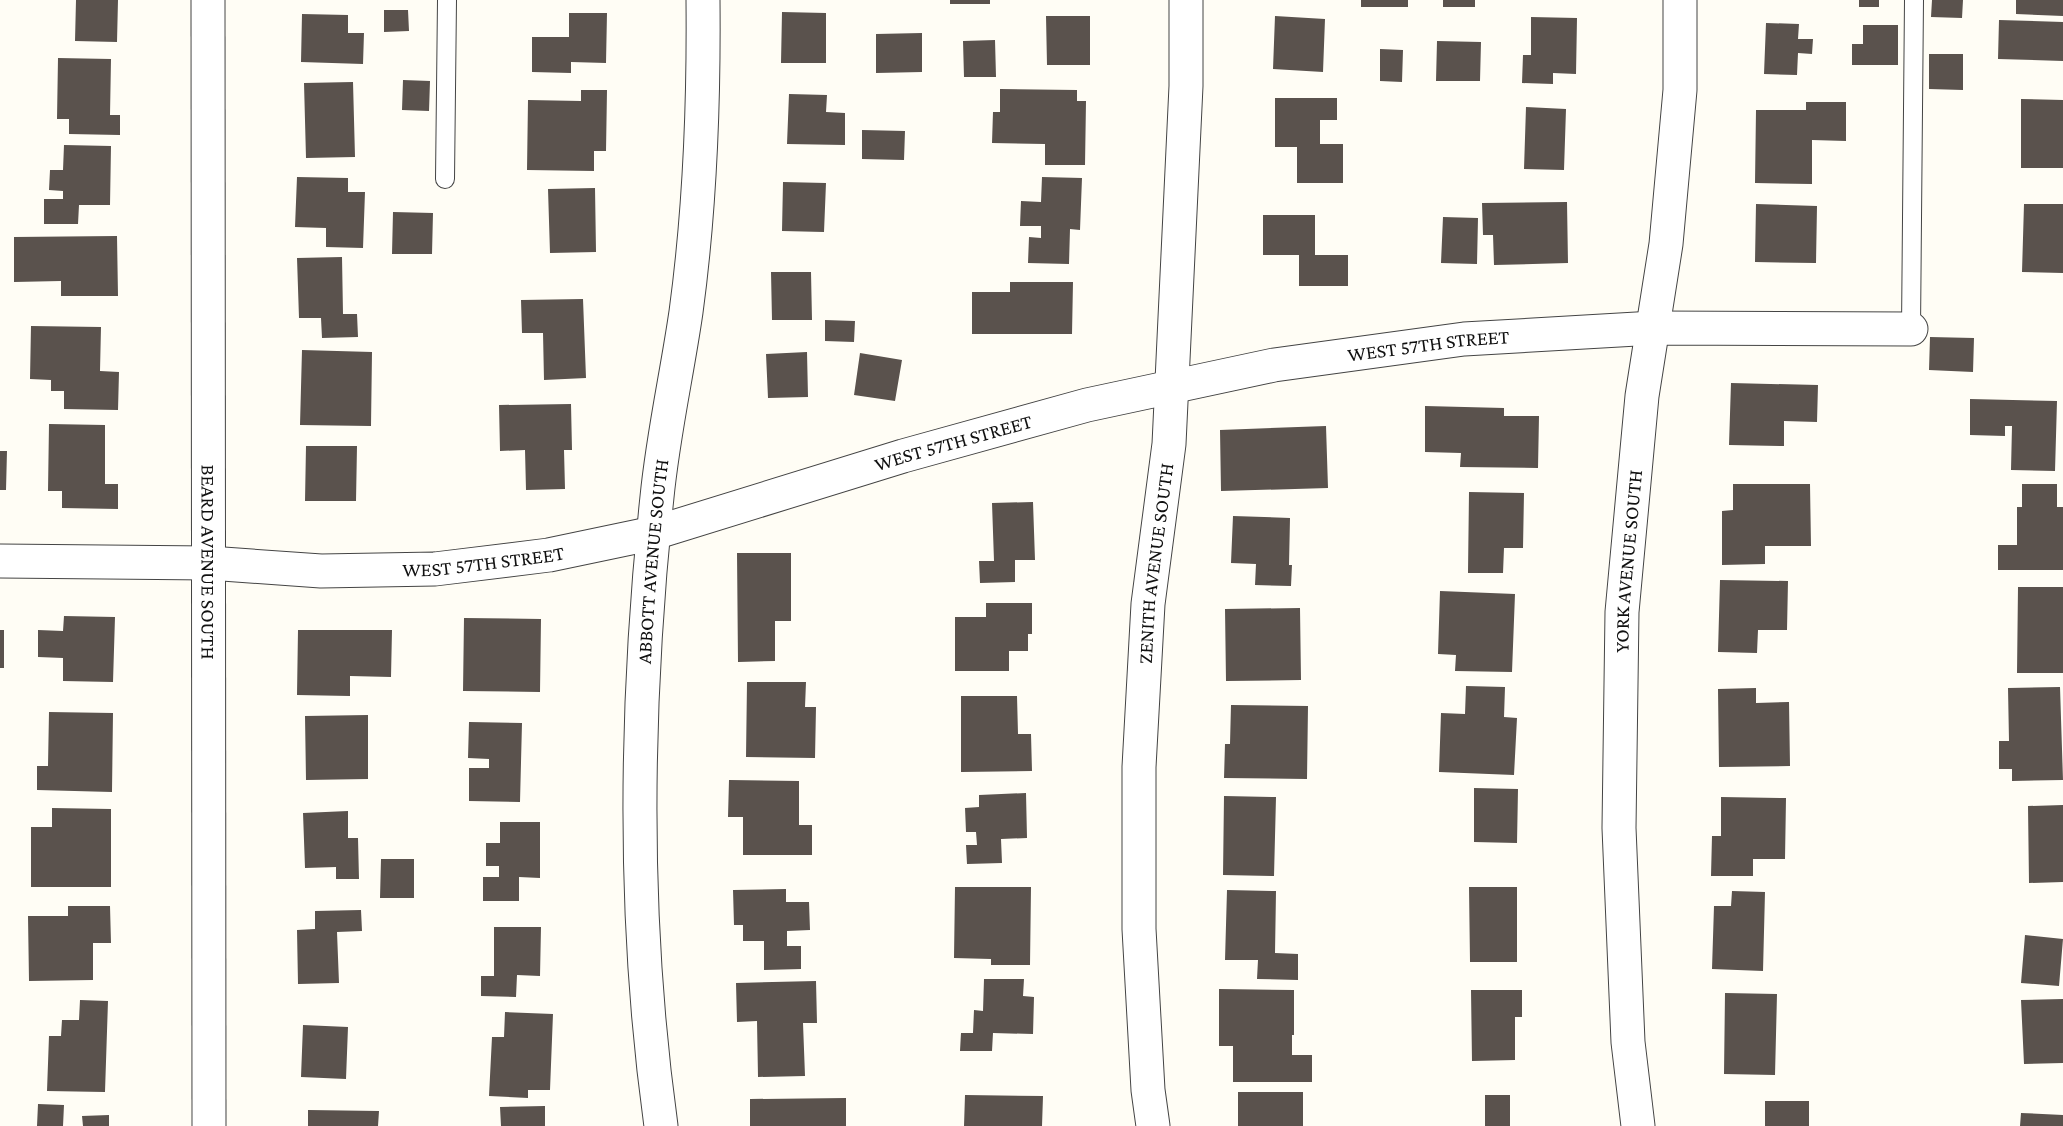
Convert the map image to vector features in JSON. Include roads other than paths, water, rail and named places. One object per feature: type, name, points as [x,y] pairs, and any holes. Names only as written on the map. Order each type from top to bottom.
[{"type":"street","name":"BEARD AVENUE SOUTH","points":[[208,0],[209,1126]]},
{"type":"street","name":"ABBOTT AVENUE SOUTH","points":[[661,1126],[651,1055],[639,868],[642,680],[657,495],[686,310],[698,195],[704,82],[703,0]]},
{"type":"street","name":"ZENITH AVENUE SOUTH","points":[[1153,1126],[1148,1090],[1139,929],[1139,767],[1148,604],[1168,444],[1186,86],[1186,0]]},
{"type":"street","name":"YORK AVENUE SOUTH","points":[[1638,1126],[1628,1042],[1619,828],[1622,612],[1642,396],[1666,244],[1680,90],[1680,0]]},
{"type":"street","name":"WEST 57TH STREET","points":[[0,561],[209,563],[321,572],[435,569],[549,555],[654,533],[914,453],[1087,405],[1274,366],[1464,339],[1654,328],[1911,329]]},
{"type":"lane","points":[[445,179],[447,0]]},
{"type":"lane","points":[[1911,329],[1914,0]]}]
